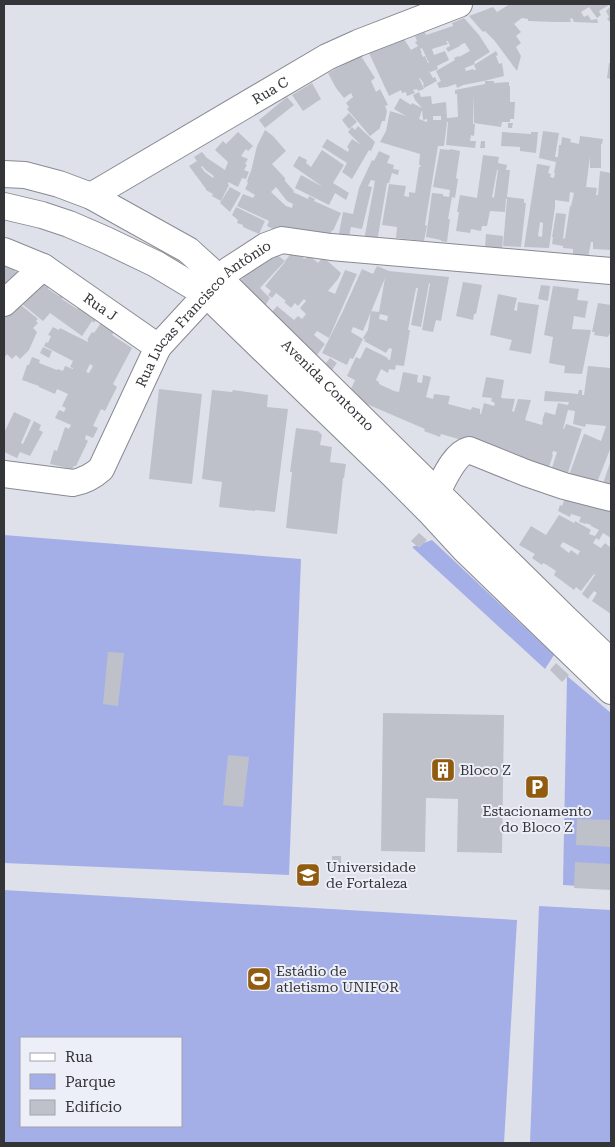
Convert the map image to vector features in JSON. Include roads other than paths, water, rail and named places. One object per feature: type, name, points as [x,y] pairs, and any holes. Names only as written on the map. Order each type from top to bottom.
[{"type":"street","name":"Rua C","points":[[90,196],[327,57],[459,4]]},
{"type":"street","name":"Avenida Contorno","points":[[4,174],[25,175],[59,184],[90,196],[188,250],[213,287],[393,475],[465,550],[611,691]]},
{"type":"street","name":"Avenida Contorno","points":[[4,206],[69,224],[156,264],[213,287],[437,492],[611,662]]},
{"type":"street","name":"Rua Lucas Francisco Antônio","points":[[4,474],[73,483],[82,482],[94,475],[100,469],[158,347],[229,270],[266,246],[282,240],[331,247],[611,271]]},
{"type":"street","name":"Rua J","points":[[4,251],[43,267],[158,347]]},
{"type":"street","points":[[4,303],[43,267]]},
{"type":"street","points":[[437,492],[456,458],[464,451],[469,450],[564,486],[611,498]]},
{"type":"place","name":"Bloco Z","points":[[443,770]]},
{"type":"place","name":"Estacionamento do Bloco Z","points":[[537,787]]},
{"type":"place","name":"Universidade de Fortaleza","points":[[308,875]]},
{"type":"place","name":"Estádio de atletismo UNIFOR","points":[[259,979]]}]
